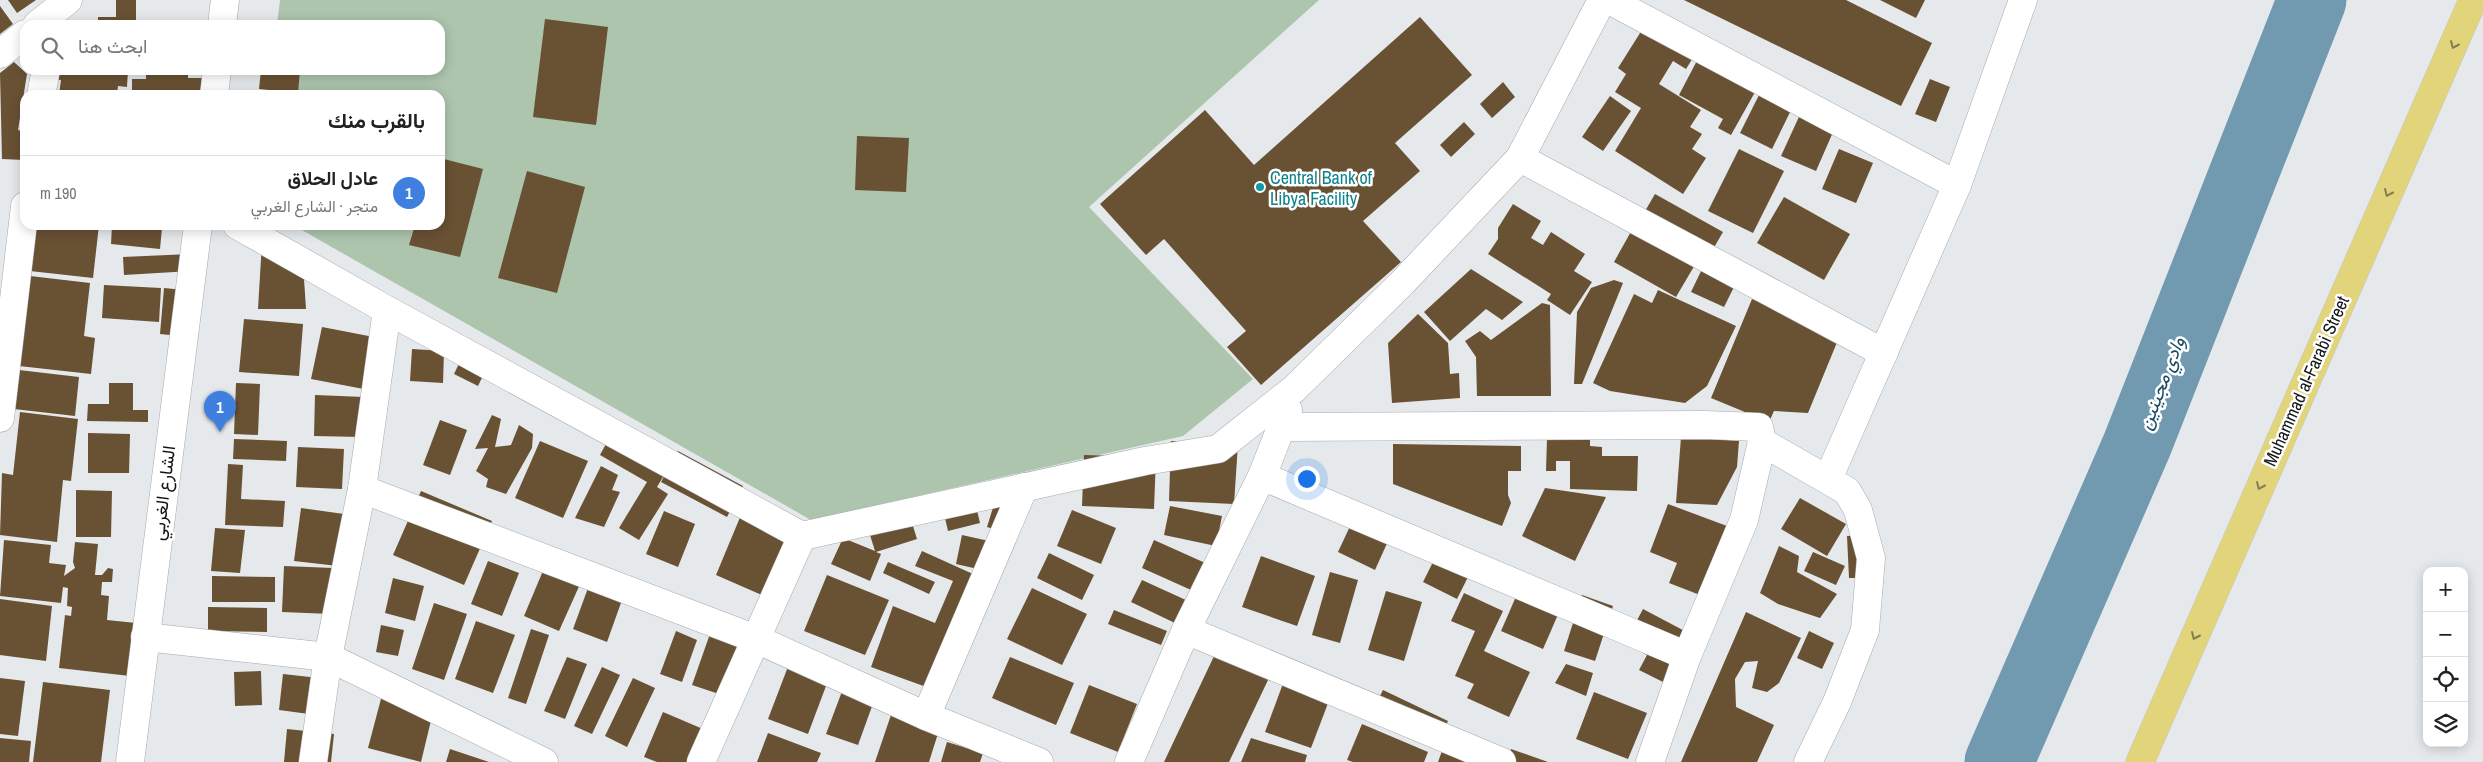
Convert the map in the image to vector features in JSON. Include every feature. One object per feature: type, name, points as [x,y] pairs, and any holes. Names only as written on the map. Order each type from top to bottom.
[{"type":"highway","name":"Muhammad al-Farabi Street","points":[[2140,762],[2473,0]]},
{"type":"street","points":[[223,20],[225,0]]},
{"type":"street","points":[[246,230],[387,310],[802,536],[1024,487],[1145,462],[1218,450],[1294,389],[1403,282],[1520,158],[1602,0]]},
{"type":"street","points":[[1609,0],[1957,185]]},
{"type":"street","points":[[1828,479],[1957,185],[2023,0]]},
{"type":"street","points":[[45,20],[60,11]]},
{"type":"street","points":[[0,54],[20,38]]},
{"type":"street","points":[[42,90],[45,75]]},
{"type":"street","points":[[214,90],[216,75]]},
{"type":"street","points":[[1520,158],[1884,353]]},
{"type":"street","points":[[0,418],[22,230]]},
{"type":"street","name":"الشارع الغربي","points":[[130,762],[197,230]]},
{"type":"street","points":[[313,762],[328,657],[362,489],[387,310]]},
{"type":"street","points":[[1130,762],[1186,630],[1262,476],[1282,427],[1294,389]]},
{"type":"street","points":[[1282,427],[1759,427],[1762,442],[1744,520],[1687,656],[1650,762]]},
{"type":"street","points":[[1762,442],[1846,491],[1858,510],[1871,558],[1865,630],[1838,702],[1808,762]]},
{"type":"street","points":[[1262,476],[1687,656]]},
{"type":"street","points":[[926,716],[1024,487]]},
{"type":"street","points":[[362,489],[756,639],[926,716],[1039,762]]},
{"type":"street","points":[[701,762],[802,536]]},
{"type":"street","points":[[1186,630],[1502,762]]},
{"type":"street","points":[[145,636],[328,657],[544,762]]},
{"type":"green space","points":[[280,0],[1319,0],[1089,207],[1253,379],[1183,436],[811,520],[302,230],[445,230],[445,90],[269,90],[270,75],[445,75],[445,20],[278,20]]},
{"type":"building","points":[[8,0],[36,0],[17,13]]},
{"type":"building","points":[[116,0],[136,0],[136,20],[98,20],[98,17],[116,17]]},
{"type":"building","points":[[1684,0],[1846,0],[1932,43],[1901,106]]},
{"type":"building","points":[[1880,0],[1925,0],[1916,18]]},
{"type":"building","points":[[0,6],[13,24],[0,34]]},
{"type":"building","name":"Central Bank of Libya Facility","points":[[1420,17],[1472,75],[1395,143],[1420,171],[1363,221],[1401,262],[1261,385],[1227,347],[1246,331],[1164,239],[1146,255],[1100,204],[1205,110],[1254,165]]},
{"type":"building","points":[[545,19],[608,27],[596,125],[533,117]]},
{"type":"building","points":[[1647,22],[1696,53],[1686,69],[1673,61],[1659,84],[1701,110],[1690,127],[1702,134],[1692,149],[1706,158],[1683,194],[1615,151],[1641,108],[1615,92],[1626,74],[1618,68]]},
{"type":"building","points":[[1701,53],[1759,85],[1731,135],[1718,128],[1723,119],[1679,95]]},
{"type":"building","points":[[14,62],[20,68],[20,75],[27,75],[24,90],[20,90],[18,130],[20,131],[20,160],[2,159],[0,73]]},
{"type":"building","points":[[51,75],[128,75],[127,87],[118,86],[118,90],[60,90],[61,80],[51,79]]},
{"type":"building","points":[[146,75],[188,75],[188,78],[210,78],[210,90],[132,90],[132,79],[146,79]]},
{"type":"building","points":[[260,75],[300,75],[298,90],[259,89]]},
{"type":"building","points":[[1930,79],[1950,87],[1936,122],[1915,114]]},
{"type":"building","points":[[1503,82],[1515,97],[1492,118],[1480,104]]},
{"type":"building","points":[[1762,89],[1794,104],[1772,149],[1740,133]]},
{"type":"building","points":[[1610,96],[1631,111],[1603,151],[1582,137]]},
{"type":"building","points":[[1803,108],[1837,123],[1816,171],[1781,156]]},
{"type":"building","points":[[1464,122],[1475,134],[1451,157],[1440,145]]},
{"type":"building","points":[[857,136],[909,138],[906,192],[855,190]]},
{"type":"building","points":[[1739,149],[1784,171],[1753,233],[1708,211]]},
{"type":"building","points":[[1839,149],[1873,163],[1856,203],[1822,189]]},
{"type":"building","points":[[445,159],[483,169],[460,257],[409,245],[414,230],[445,230]]},
{"type":"building","points":[[527,171],[585,187],[557,293],[498,278]]},
{"type":"building","points":[[1655,194],[1723,232],[1709,256],[1641,218]]},
{"type":"building","points":[[1784,197],[1850,234],[1824,280],[1757,243]]},
{"type":"building","points":[[1513,204],[1541,221],[1531,238],[1543,245],[1551,232],[1585,254],[1574,271],[1592,282],[1570,315],[1547,300],[1551,294],[1488,254],[1498,239],[1498,228]]},
{"type":"building","points":[[1633,228],[1696,263],[1676,297],[1614,262]]},
{"type":"building","points":[[35,230],[98,230],[93,278],[30,271]]},
{"type":"building","points":[[112,230],[162,230],[160,249],[111,244]]},
{"type":"building","points":[[262,242],[303,264],[306,309],[258,309]]},
{"type":"building","points":[[190,254],[191,271],[124,275],[123,257]]},
{"type":"building","points":[[1703,267],[1736,283],[1724,307],[1691,292]]},
{"type":"building","points":[[1471,269],[1523,302],[1502,320],[1486,309],[1450,341],[1424,312]]},
{"type":"building","points":[[30,276],[90,283],[84,336],[95,338],[91,374],[19,366]]},
{"type":"building","points":[[1614,280],[1623,283],[1582,384],[1574,384],[1577,312],[1591,288]]},
{"type":"building","points":[[104,285],[161,288],[159,322],[102,318]]},
{"type":"building","points":[[164,288],[184,290],[180,336],[160,334]]},
{"type":"building","points":[[1658,290],[1736,326],[1707,386],[1685,403],[1610,391],[1593,383],[1634,294],[1652,303]]},
{"type":"building","points":[[1752,299],[1840,335],[1808,413],[1774,411],[1769,422],[1711,398]]},
{"type":"building","points":[[1542,303],[1550,305],[1551,396],[1477,396],[1476,357],[1465,341],[1480,331],[1491,340]]},
{"type":"building","points":[[1418,314],[1448,343],[1450,374],[1459,373],[1460,398],[1392,403],[1388,343]]},
{"type":"building","points":[[244,319],[303,324],[299,376],[239,372]]},
{"type":"building","points":[[322,327],[379,338],[369,390],[311,379]]},
{"type":"building","points":[[412,349],[444,351],[443,383],[410,381]]},
{"type":"building","points":[[465,351],[489,363],[478,386],[454,374]]},
{"type":"building","points":[[19,370],[79,377],[75,416],[14,409]]},
{"type":"building","points":[[109,383],[133,383],[133,410],[148,410],[148,422],[87,421],[88,404],[109,404]]},
{"type":"building","points":[[236,383],[260,384],[258,435],[234,434]]},
{"type":"building","points":[[315,395],[364,397],[362,437],[314,436]]},
{"type":"building","points":[[20,412],[78,419],[71,481],[63,480],[57,542],[0,535],[2,473],[13,475]]},
{"type":"building","points":[[492,415],[501,419],[495,447],[511,445],[519,425],[533,434],[532,448],[506,494],[486,487],[488,479],[476,471],[488,448],[475,449]]},
{"type":"building","points":[[440,420],[467,430],[450,475],[423,465]]},
{"type":"building","points":[[617,423],[675,456],[678,451],[743,486],[727,517],[661,482],[670,465],[657,487],[668,494],[639,540],[619,528],[647,482],[600,455]]},
{"type":"building","points":[[88,433],[130,434],[129,473],[88,473]]},
{"type":"building","points":[[1681,437],[1739,441],[1737,467],[1717,505],[1676,503]]},
{"type":"building","points":[[1547,438],[1590,439],[1590,446],[1602,447],[1602,456],[1638,456],[1637,491],[1570,489],[1570,461],[1556,461],[1556,471],[1546,471]]},
{"type":"building","points":[[234,439],[287,441],[286,461],[233,459]]},
{"type":"building","points":[[540,441],[588,461],[563,518],[515,498]]},
{"type":"building","points":[[1171,441],[1238,444],[1234,504],[1169,501]]},
{"type":"building","points":[[1393,444],[1521,446],[1521,471],[1508,471],[1508,495],[1511,503],[1502,526],[1393,484]]},
{"type":"building","points":[[298,447],[344,449],[342,489],[296,487]]},
{"type":"building","points":[[1084,455],[1156,457],[1154,509],[1082,506]]},
{"type":"building","points":[[228,464],[243,465],[241,499],[285,501],[283,527],[225,525]]},
{"type":"building","points":[[601,466],[618,475],[612,490],[620,492],[604,527],[575,518]]},
{"type":"building","points":[[1545,488],[1606,497],[1575,561],[1522,536]]},
{"type":"building","points":[[76,490],[112,491],[111,537],[76,537]]},
{"type":"building","points":[[421,491],[492,521],[464,585],[393,555]]},
{"type":"building","points":[[1800,498],[1846,524],[1827,556],[1781,529]]},
{"type":"building","points":[[995,501],[1016,508],[1007,533],[987,527]]},
{"type":"building","points":[[1668,504],[1727,526],[1700,595],[1669,583],[1677,563],[1650,552]]},
{"type":"building","points":[[976,506],[980,523],[948,531],[944,514]]},
{"type":"building","points":[[1170,506],[1222,516],[1216,546],[1164,535]]},
{"type":"building","points":[[301,508],[344,514],[338,566],[294,561]]},
{"type":"building","points":[[1072,510],[1116,528],[1101,564],[1057,546]]},
{"type":"building","points":[[664,511],[695,524],[678,567],[646,554]]},
{"type":"building","points":[[741,515],[805,540],[778,602],[716,575]]},
{"type":"building","points":[[1352,522],[1389,539],[1375,570],[1338,552]]},
{"type":"building","points":[[912,523],[917,539],[876,552],[881,554],[870,581],[831,564],[843,538],[875,551],[870,535]]},
{"type":"building","points":[[215,528],[245,530],[240,573],[211,571]]},
{"type":"building","points":[[962,535],[989,541],[982,570],[956,564]]},
{"type":"building","points":[[1863,535],[1864,578],[1849,578],[1847,536]]},
{"type":"building","points":[[4,540],[51,545],[49,563],[66,565],[64,576],[75,568],[73,562],[75,542],[98,544],[95,575],[102,575],[108,568],[113,569],[112,582],[102,582],[101,595],[109,596],[107,620],[136,623],[130,676],[59,668],[65,615],[71,616],[72,607],[67,606],[68,588],[63,587],[61,603],[0,596]]},
{"type":"building","points":[[1154,540],[1212,566],[1200,594],[1142,568]]},
{"type":"building","points":[[1779,546],[1799,556],[1797,572],[1837,594],[1820,618],[1778,604],[1760,593]]},
{"type":"building","points":[[922,551],[984,579],[929,688],[871,667],[893,606],[935,623],[953,581],[915,566]]},
{"type":"building","points":[[1813,552],[1845,566],[1836,585],[1804,571]]},
{"type":"building","points":[[1049,553],[1094,575],[1082,600],[1037,578]]},
{"type":"building","points":[[1261,556],[1315,576],[1297,626],[1242,607]]},
{"type":"building","points":[[488,561],[519,573],[502,616],[471,604]]},
{"type":"building","points":[[888,562],[935,582],[929,594],[883,573]]},
{"type":"building","points":[[1433,562],[1473,567],[1457,599],[1423,582]]},
{"type":"building","points":[[284,566],[333,568],[331,614],[282,612]]},
{"type":"building","points":[[545,566],[581,582],[559,631],[524,616]]},
{"type":"building","points":[[1330,572],[1358,580],[1340,643],[1312,635]]},
{"type":"building","points":[[827,575],[889,600],[865,655],[804,631]]},
{"type":"building","points":[[212,576],[275,577],[275,602],[212,602]]},
{"type":"building","points":[[393,578],[424,586],[415,621],[385,613]]},
{"type":"building","points":[[1142,580],[1188,601],[1177,624],[1131,602]]},
{"type":"building","points":[[588,588],[622,600],[607,642],[573,629]]},
{"type":"building","points":[[1032,588],[1087,614],[1062,665],[1007,639]]},
{"type":"building","points":[[1386,591],[1422,602],[1404,661],[1368,650]]},
{"type":"building","points":[[1518,592],[1560,610],[1543,649],[1501,631]]},
{"type":"building","points":[[1464,593],[1503,611],[1484,651],[1530,672],[1509,717],[1467,698],[1474,684],[1455,676],[1475,631],[1451,621]]},
{"type":"building","points":[[1582,595],[1613,606],[1595,661],[1564,651]]},
{"type":"building","points":[[0,599],[52,606],[46,661],[0,655]]},
{"type":"building","points":[[434,603],[467,614],[444,680],[412,669]]},
{"type":"building","points":[[208,607],[267,608],[267,632],[208,631]]},
{"type":"building","points":[[1643,609],[1696,637],[1671,686],[1639,670],[1647,655],[1625,643]]},
{"type":"building","points":[[1114,610],[1167,631],[1161,645],[1108,624]]},
{"type":"building","points":[[1746,612],[1801,638],[1779,683],[1767,692],[1752,688],[1758,661],[1745,662],[1735,679],[1736,707],[1774,725],[1757,762],[1681,762]]},
{"type":"building","points":[[476,621],[515,635],[493,693],[455,679]]},
{"type":"building","points":[[381,625],[404,630],[398,656],[376,652]]},
{"type":"building","points":[[531,629],[549,635],[526,704],[508,698]]},
{"type":"building","points":[[676,631],[697,640],[682,682],[660,674]]},
{"type":"building","points":[[711,631],[750,646],[731,698],[692,685]]},
{"type":"building","points":[[1809,631],[1834,643],[1822,669],[1797,658]]},
{"type":"building","points":[[1215,654],[1269,678],[1229,762],[1164,762]]},
{"type":"building","points":[[567,657],[587,664],[565,719],[544,711]]},
{"type":"building","points":[[1010,657],[1074,683],[1056,725],[992,698]]},
{"type":"building","points":[[789,664],[829,678],[808,734],[768,719]]},
{"type":"building","points":[[1566,664],[1593,673],[1586,696],[1555,683]]},
{"type":"building","points":[[602,667],[620,675],[592,734],[574,726]]},
{"type":"building","points":[[261,671],[262,705],[235,706],[234,672]]},
{"type":"building","points":[[283,674],[328,679],[324,716],[279,710]]},
{"type":"building","points":[[0,678],[25,681],[18,736],[0,734]]},
{"type":"building","points":[[633,678],[655,688],[627,747],[605,736]]},
{"type":"building","points":[[1284,681],[1330,698],[1311,748],[1265,732]]},
{"type":"building","points":[[43,682],[110,690],[101,762],[33,762]]},
{"type":"building","points":[[1089,685],[1137,704],[1118,752],[1070,733]]},
{"type":"building","points":[[844,686],[875,698],[858,745],[826,734]]},
{"type":"building","points":[[1383,690],[1448,721],[1436,745],[1371,714]]},
{"type":"building","points":[[1594,692],[1647,713],[1628,759],[1576,739]]},
{"type":"building","points":[[382,695],[434,708],[421,762],[368,748]]},
{"type":"building","points":[[663,712],[703,729],[689,762],[657,762],[644,757]]},
{"type":"building","points":[[892,712],[940,727],[929,762],[875,762]]},
{"type":"building","points":[[1362,724],[1428,752],[1424,762],[1353,762],[1347,760]]},
{"type":"building","points":[[287,729],[334,734],[331,762],[284,762]]},
{"type":"building","points":[[768,733],[821,753],[817,762],[757,762]]},
{"type":"building","points":[[0,738],[31,741],[29,762],[0,762]]},
{"type":"building","points":[[1251,738],[1307,755],[1305,762],[1241,762]]},
{"type":"building","points":[[1446,740],[1489,762],[1438,762]]},
{"type":"building","points":[[947,742],[983,753],[980,762],[941,762]]},
{"type":"building","points":[[450,749],[489,762],[446,762]]},
{"type":"building","points":[[1511,749],[1548,762],[1506,762]]},
{"type":"waterway","name":"وادي مجينين","points":[[1999,762],[2137,445],[2312,0]]},
{"type":"place","name":"Central Bank of Libya Facility","points":[[1260,187]]},
{"type":"place","name":"عادل الحلاق","points":[[220,432]]}]
